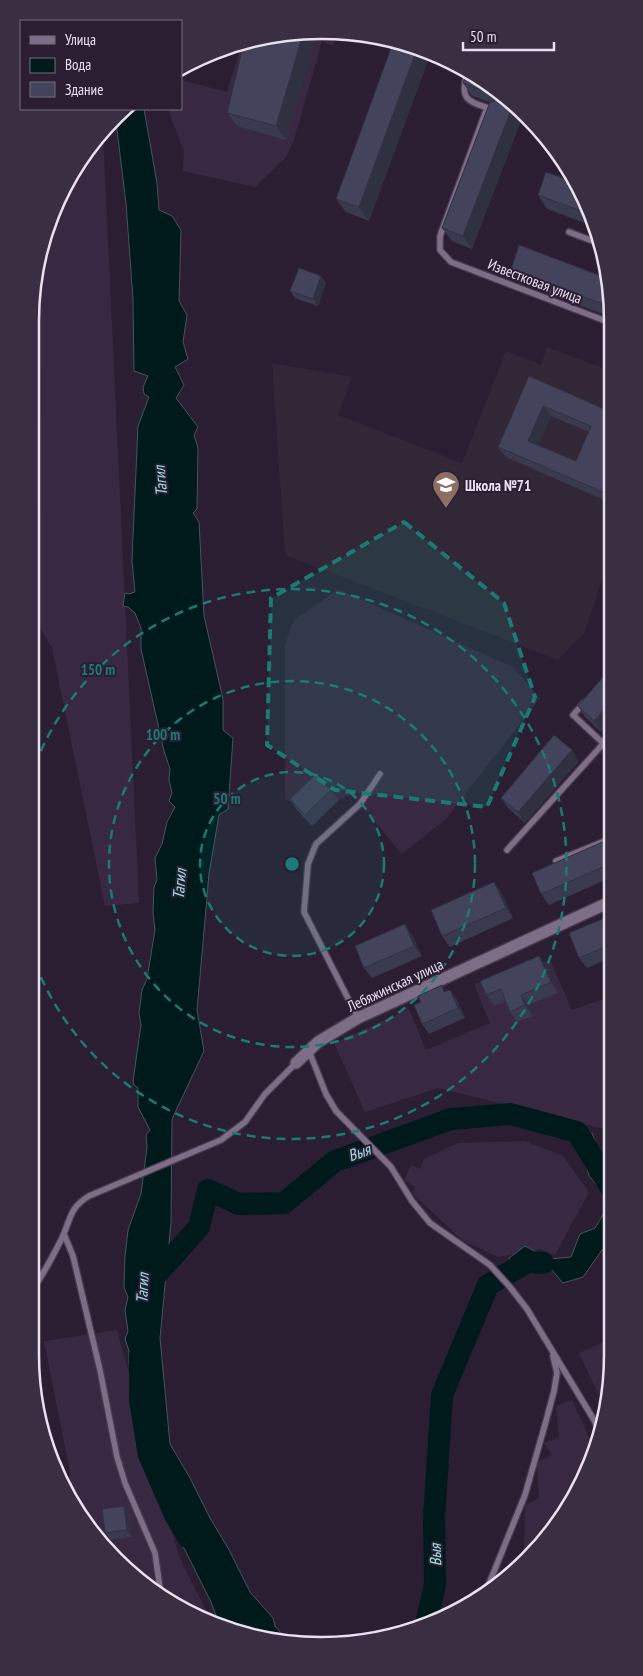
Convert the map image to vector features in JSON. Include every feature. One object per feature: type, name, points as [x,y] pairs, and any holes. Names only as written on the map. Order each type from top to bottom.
[{"type":"street","name":"Лебяжинская улица","points":[[296,1063],[331,1033],[358,1018],[604,905]]},
{"type":"lane","points":[[466,79],[463,86],[464,95],[468,101],[494,109]]},
{"type":"lane","name":"Известковая улица","points":[[487,108],[440,236],[440,250],[451,262],[604,321]]},
{"type":"lane","points":[[569,232],[592,241]]},
{"type":"lane","points":[[508,850],[603,743],[573,715],[586,701]]},
{"type":"lane","points":[[358,1018],[304,912],[308,864],[316,844],[360,804],[380,774]]},
{"type":"lane","points":[[556,861],[604,841]]},
{"type":"lane","points":[[309,1051],[326,1094],[336,1111],[392,1167],[412,1201],[430,1222],[490,1265],[527,1309],[596,1424]]},
{"type":"lane","name":"Лебяжинская улица","points":[[64,1234],[72,1210],[80,1201],[88,1196],[221,1140],[246,1122],[265,1094],[296,1063]]},
{"type":"lane","points":[[39,1278],[64,1234]]},
{"type":"lane","points":[[64,1234],[73,1256],[100,1370],[117,1458],[155,1553],[160,1587]]},
{"type":"lane","points":[[490,1582],[525,1495],[554,1391],[557,1373],[551,1348]]},
{"type":"highlighted area","points":[[404,522],[504,603],[535,697],[487,807],[335,790],[267,745],[271,598]]},
{"type":"shaded area","points":[[335,39],[333,46],[322,41],[294,140],[286,157],[255,187],[183,171],[184,152],[168,110],[182,110],[182,80],[227,92],[240,51],[285,41]]},
{"type":"shaded area","points":[[103,142],[139,903],[105,906],[52,648],[39,626],[39,303],[48,248],[60,213],[86,164]]},
{"type":"shaded area","name":"Школа №71","points":[[547,347],[604,368],[604,574],[584,633],[558,660],[285,555],[272,363],[352,377],[338,415],[462,463],[506,351],[541,365]]},
{"type":"shaded area","points":[[338,589],[513,667],[540,698],[446,819],[402,854],[352,794],[339,800],[312,826],[297,810],[298,806],[285,799],[285,644],[294,620]]},
{"type":"shaded area","points":[[550,960],[572,1010],[604,999],[604,1129],[438,1088],[365,1112],[334,1043],[409,1009],[426,1050],[490,1023],[474,984]]},
{"type":"shaded area","points":[[525,1141],[563,1156],[589,1192],[555,1255],[540,1249],[498,1257],[462,1240],[412,1193],[415,1187],[404,1180],[411,1165],[420,1169],[424,1159],[458,1143]]},
{"type":"shaded area","points":[[117,1330],[178,1554],[207,1613],[164,1590],[149,1579],[109,1541],[86,1512],[70,1484],[69,1467],[44,1341]]},
{"type":"shaded area","points":[[604,1342],[604,1373],[601,1399],[579,1353]]},
{"type":"shaded area","points":[[572,1400],[591,1441],[583,1463],[557,1512],[524,1551],[525,1505],[539,1498],[537,1462],[552,1455],[544,1443],[559,1437],[556,1406]]},
{"type":"water","points":[[134,110],[144,110],[157,183],[159,210],[172,216],[181,230],[179,301],[187,315],[183,342],[188,359],[175,367],[184,385],[176,398],[198,427],[194,435],[198,448],[197,509],[193,513],[199,522],[204,616],[223,699],[223,730],[233,738],[228,809],[219,815],[209,874],[197,1010],[204,1051],[172,1119],[171,1222],[160,1338],[170,1444],[228,1548],[250,1592],[273,1618],[275,1626],[282,1635],[248,1628],[217,1617],[178,1536],[166,1482],[146,1446],[142,1403],[144,1388],[134,1382],[134,1367],[129,1364],[129,1351],[125,1339],[128,1331],[125,1310],[128,1297],[124,1288],[128,1230],[141,1194],[147,1147],[146,1135],[150,1130],[138,1107],[138,1088],[134,1085],[133,1081],[141,1025],[139,1013],[155,930],[153,912],[154,887],[157,880],[155,858],[162,844],[167,822],[175,807],[169,801],[172,793],[169,780],[170,769],[164,751],[141,649],[141,628],[135,613],[128,607],[123,606],[125,593],[135,592],[132,560],[138,426],[149,397],[144,394],[143,387],[148,376],[134,371],[133,299],[126,203],[117,127]]},
{"type":"water","points":[[592,1133],[604,1166],[604,1193],[589,1176],[580,1139]]},
{"type":"water","points":[[604,1213],[604,1248],[583,1277],[563,1283],[551,1269],[533,1266],[516,1272],[509,1258],[525,1246],[550,1259],[571,1257],[580,1234],[595,1228]]},
{"type":"building","points":[[301,39],[276,126],[227,113],[242,50],[266,44]]},
{"type":"building","points":[[391,47],[415,55],[359,207],[336,199]]},
{"type":"building","points":[[465,78],[487,92],[463,83]]},
{"type":"building","points":[[496,99],[510,111],[463,236],[442,228],[490,102],[495,101]]},
{"type":"building","points":[[546,172],[566,179],[582,212],[538,195]]},
{"type":"building","points":[[519,245],[601,276],[604,304],[511,270]]},
{"type":"building","points":[[299,268],[321,276],[313,299],[290,291]]},
{"type":"building","points":[[529,376],[604,409],[604,492],[498,447]],"holes":[[[543,406],[591,426],[576,461],[528,441]]]},
{"type":"building","points":[[604,676],[604,709],[594,721],[578,706]]},
{"type":"building","points":[[554,735],[572,750],[518,812],[501,798]]},
{"type":"building","points":[[316,774],[331,790],[305,815],[290,799]]},
{"type":"building","points":[[604,841],[604,866],[541,894],[532,873]]},
{"type":"building","points":[[494,882],[506,908],[442,936],[431,910]]},
{"type":"building","points":[[604,918],[604,947],[579,958],[569,933]]},
{"type":"building","points":[[405,924],[414,946],[364,968],[355,946]]},
{"type":"building","points":[[539,956],[551,982],[521,995],[525,1005],[510,1012],[501,989],[486,995],[480,981]]},
{"type":"building","points":[[442,985],[444,992],[450,990],[458,1008],[422,1024],[414,1005],[421,1002],[418,996]]},
{"type":"building","points":[[124,1506],[127,1530],[105,1533],[102,1509]]},
{"type":"waterway","name":"Выя","points":[[147,1285],[199,1227],[208,1190],[239,1204],[284,1203],[335,1161],[451,1119],[511,1114],[577,1132],[604,1176]]},
{"type":"waterway","name":"Выя","points":[[428,1617],[435,1585],[434,1518],[442,1395],[488,1285],[527,1262],[543,1263]]},
{"type":"waterway","name":"Тагил","points":[[140,1356],[140,1400],[149,1455],[175,1515],[188,1537]]},
{"type":"place","name":"Школа №71","points":[[446,509]]}]
